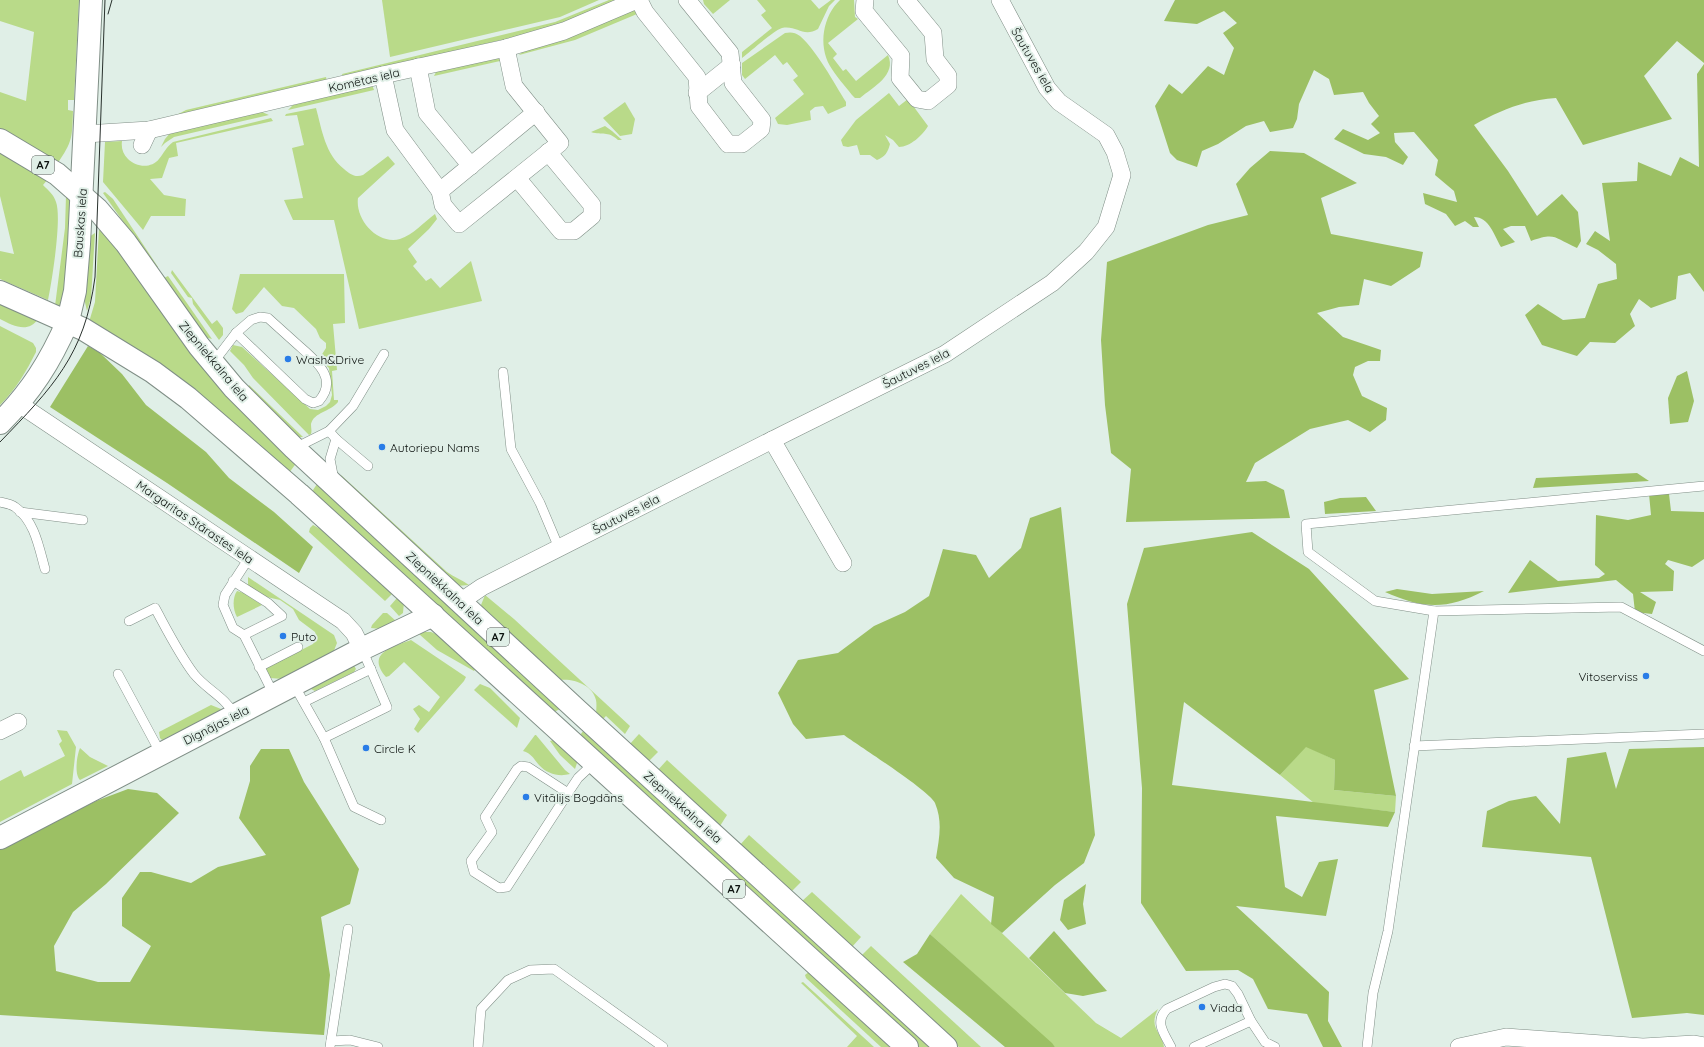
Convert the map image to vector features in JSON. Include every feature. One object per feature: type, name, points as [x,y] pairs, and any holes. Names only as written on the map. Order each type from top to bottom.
[{"type":"main road","name":"Bauskas iela","points":[[0,423],[19,404],[37,380],[55,350],[68,321],[74,291],[83,196],[91,0]]},
{"type":"main road","name":"A7","points":[[0,140],[45,166],[83,196]]},
{"type":"main road","name":"Ziepniekkalna iela","points":[[83,196],[97,209],[126,243],[199,346],[213,363],[234,388],[294,448],[578,711],[946,1047]]},
{"type":"main road","name":"A7","points":[[0,292],[83,329],[153,372],[188,398],[299,494],[433,615],[906,1047]]},
{"type":"main road","points":[[299,494],[296,482],[299,471],[306,468],[318,471]]},
{"type":"main road","name":"Dignājas iela","points":[[0,838],[274,695],[299,693],[362,649],[433,615]]},
{"type":"main road","points":[[561,732],[573,726],[577,719],[578,711]]},
{"type":"street","name":"Komētas iela","points":[[85,134],[146,138],[384,75],[506,48],[564,31],[638,0]]},
{"type":"street","points":[[638,0],[645,12],[697,77],[699,106],[728,144],[742,144],[761,129],[762,120],[733,83],[730,53],[687,0]]},
{"type":"street","points":[[865,0],[864,11],[901,56],[900,78],[917,99],[928,101],[948,85],[948,76],[935,59],[933,33],[906,0]]},
{"type":"street","name":"Šautuves iela","points":[[460,602],[482,587],[945,354],[1052,283],[1086,252],[1106,227],[1122,174],[1115,152],[1106,135],[1059,102],[1047,88],[1000,0]]},
{"type":"street","points":[[384,75],[395,130],[440,191],[443,205],[459,224],[560,143],[514,86],[506,48]]},
{"type":"street","points":[[697,93],[732,65]]},
{"type":"street","points":[[418,67],[427,113],[471,166]]},
{"type":"street","points":[[440,191],[536,112]]},
{"type":"street","points":[[517,178],[561,231],[574,230],[592,216],[592,205],[548,152]]},
{"type":"street","name":"Margaritas Stārastes iela","points":[[19,404],[343,621],[354,633],[362,649]]},
{"type":"street","points":[[772,440],[843,563]]},
{"type":"street","points":[[0,732],[18,722]]},
{"type":"street","points":[[1459,1047],[1506,1037],[1643,1047],[1694,1044],[1704,1046]]},
{"type":"lane","points":[[213,363],[236,333],[252,320],[260,317],[268,318],[320,365],[327,385],[326,391],[319,401],[313,403],[305,399],[236,333]]},
{"type":"lane","points":[[294,448],[329,431],[353,406],[384,354]]},
{"type":"lane","points":[[503,372],[511,449],[540,503],[559,548]]},
{"type":"lane","points":[[329,431],[336,439],[368,466]]},
{"type":"lane","points":[[336,439],[330,459],[336,487]]},
{"type":"lane","points":[[1704,486],[1306,524],[1308,552],[1375,601],[1434,611],[1621,607],[1704,651]]},
{"type":"lane","points":[[0,502],[14,506],[33,530],[45,569]]},
{"type":"lane","points":[[20,512],[82,520]]},
{"type":"lane","points":[[249,558],[225,595],[223,605],[233,628],[244,635],[274,695]]},
{"type":"lane","points":[[233,581],[268,603],[282,616],[244,635]]},
{"type":"lane","points":[[129,621],[155,608],[170,637],[195,675],[230,707],[235,715]]},
{"type":"lane","points":[[1367,1047],[1374,993],[1388,931],[1434,611]]},
{"type":"lane","points":[[259,667],[298,647]]},
{"type":"lane","points":[[324,738],[387,707],[362,649]]},
{"type":"lane","points":[[371,669],[299,693],[324,738],[354,807],[381,820]]},
{"type":"lane","points":[[118,674],[161,754]]},
{"type":"lane","points":[[1414,746],[1704,734]]},
{"type":"lane","points":[[568,792],[528,767],[521,766],[517,769],[485,817],[492,832],[471,861],[474,872],[499,888],[507,887],[568,792],[578,778],[595,762]]},
{"type":"lane","points":[[348,929],[330,1044],[350,1040],[378,1047]]},
{"type":"lane","points":[[478,1047],[480,1009],[508,980],[530,970],[554,969],[663,1047]]},
{"type":"lane","points":[[1172,1047],[1161,1026],[1161,1015],[1167,1009],[1214,987],[1225,984],[1232,986],[1238,994],[1251,1021],[1265,1042],[1275,1047]]},
{"type":"lane","points":[[1194,1047],[1251,1021]]},
{"type":"green space","points":[[0,0],[79,0],[74,100],[68,100],[68,110],[73,111],[72,134],[66,150],[57,164],[32,146],[0,130],[0,92],[26,101],[34,32],[0,21]]},
{"type":"green space","points":[[382,0],[599,0],[560,17],[390,57]]},
{"type":"green space","points":[[609,0],[621,0],[548,29],[343,77],[342,74],[555,22]]},
{"type":"green space","points":[[703,0],[730,0],[713,14],[704,4]]},
{"type":"green space","points":[[757,0],[811,0],[819,9],[831,0],[835,0],[829,6],[818,29],[804,32],[792,28],[782,28],[742,58],[742,52],[772,28],[761,15],[766,11]]},
{"type":"green space","points":[[840,0],[854,0],[855,17],[858,19],[828,43],[837,54],[833,58],[843,71],[846,69],[856,81],[888,55],[890,62],[887,74],[882,80],[860,98],[855,98],[852,95],[835,73],[826,58],[824,49],[823,40],[826,22],[834,7]]},
{"type":"green space","points":[[1175,0],[1704,0],[1704,63],[1677,41],[1644,76],[1672,119],[1583,145],[1556,98],[1524,103],[1474,125],[1508,171],[1537,216],[1562,194],[1578,212],[1581,241],[1577,248],[1555,237],[1539,238],[1531,241],[1525,226],[1511,226],[1503,229],[1515,242],[1501,247],[1484,220],[1474,217],[1479,227],[1473,227],[1465,221],[1455,226],[1446,214],[1425,204],[1423,193],[1457,202],[1454,191],[1435,175],[1438,160],[1414,132],[1394,133],[1395,142],[1408,157],[1403,165],[1386,157],[1364,154],[1334,139],[1343,129],[1368,140],[1380,133],[1371,124],[1379,116],[1363,92],[1334,95],[1329,79],[1314,70],[1299,104],[1297,119],[1293,128],[1270,132],[1264,121],[1246,126],[1218,144],[1202,151],[1197,167],[1177,160],[1170,153],[1155,106],[1169,84],[1182,94],[1208,66],[1224,75],[1234,48],[1223,33],[1237,23],[1224,11],[1197,24],[1164,21]]},
{"type":"green space","points":[[634,10],[637,14],[575,40],[519,55],[524,50]]},
{"type":"green space","points":[[791,32],[800,36],[813,50],[846,102],[846,106],[828,114],[823,106],[815,107],[810,111],[811,120],[787,125],[778,124],[775,118],[804,94],[793,80],[798,76],[787,62],[783,65],[775,55],[745,79],[742,75],[742,63],[785,33]]},
{"type":"green space","points":[[500,58],[500,61],[434,76],[436,72],[443,68]]},
{"type":"green space","points":[[1704,64],[1704,292],[1690,273],[1678,276],[1676,299],[1651,308],[1639,299],[1630,314],[1635,326],[1615,343],[1590,342],[1577,356],[1542,345],[1525,315],[1538,304],[1563,320],[1585,318],[1598,284],[1617,279],[1616,264],[1598,250],[1586,244],[1595,231],[1610,241],[1602,183],[1637,181],[1638,162],[1671,176],[1680,157],[1699,167],[1697,74]]},
{"type":"green space","points":[[326,77],[327,81],[167,120],[186,110]]},
{"type":"green space","points":[[372,85],[374,90],[288,110],[293,105]]},
{"type":"green space","points":[[889,93],[899,106],[908,99],[928,126],[923,133],[912,143],[899,147],[893,140],[885,135],[890,144],[884,156],[877,160],[870,155],[860,155],[857,145],[848,147],[843,146],[841,140],[856,120]]},
{"type":"green space","points":[[625,102],[635,119],[632,134],[620,136],[603,118]]},
{"type":"green space","points":[[316,108],[322,133],[328,149],[338,163],[348,172],[355,176],[363,175],[388,156],[395,164],[358,198],[360,214],[369,229],[383,238],[391,240],[400,239],[414,231],[435,214],[437,219],[408,249],[417,262],[413,266],[426,281],[431,278],[440,288],[471,261],[482,301],[359,329],[334,220],[293,220],[284,200],[303,198],[292,148],[304,145],[297,115],[285,116],[286,114]]},
{"type":"green space","points":[[262,112],[269,115],[174,137],[161,147],[171,132]]},
{"type":"green space","points":[[271,118],[273,121],[176,143],[178,156],[169,158],[162,178],[150,179],[164,195],[186,199],[185,216],[151,216],[143,230],[103,182],[105,142],[122,141],[123,151],[131,162],[148,166],[156,162],[173,142]]},
{"type":"green space","points":[[605,126],[622,140],[618,140],[608,134],[591,132]]},
{"type":"green space","points":[[0,150],[48,179],[43,185],[56,202],[58,210],[57,235],[48,300],[0,279],[0,251],[14,254],[0,196]]},
{"type":"green space","points":[[1270,151],[1304,153],[1357,183],[1321,198],[1331,234],[1423,252],[1420,267],[1391,286],[1364,279],[1359,305],[1339,307],[1317,313],[1343,337],[1381,350],[1380,361],[1368,361],[1355,367],[1353,375],[1362,396],[1387,408],[1386,420],[1370,432],[1348,420],[1310,429],[1255,463],[1246,482],[1266,481],[1284,490],[1290,518],[1126,522],[1131,469],[1111,453],[1105,405],[1101,340],[1107,262],[1208,225],[1248,215],[1236,184],[1250,168]]},
{"type":"green space","points":[[105,192],[113,199],[158,267],[155,267],[103,193]]},
{"type":"green space","points":[[66,196],[71,203],[69,270],[61,306],[59,308],[55,306],[65,228]]},
{"type":"green space","points":[[99,229],[123,255],[297,462],[289,473],[89,322],[95,302]]},
{"type":"green space","points":[[95,233],[91,298],[87,311],[84,298],[89,237]]},
{"type":"green space","points":[[172,270],[212,324],[217,320],[223,328],[223,335],[219,340],[193,304],[192,298],[188,297],[171,273]]},
{"type":"green space","points":[[240,274],[344,274],[345,323],[333,324],[337,370],[332,371],[334,400],[338,400],[338,402],[331,408],[315,417],[311,424],[311,434],[309,435],[253,378],[244,365],[230,351],[233,345],[242,347],[310,409],[318,410],[330,402],[332,395],[329,368],[319,359],[326,348],[326,343],[320,338],[316,329],[294,308],[282,306],[264,287],[243,312],[236,314],[232,309]]},
{"type":"green space","points":[[168,276],[212,339],[203,335],[164,278]]},
{"type":"green space","points":[[0,302],[39,318],[35,323],[26,327],[10,324],[0,319]]},
{"type":"green space","points":[[0,326],[33,343],[36,348],[36,352],[20,380],[0,405]]},
{"type":"green space","points":[[88,346],[99,352],[122,374],[146,405],[206,452],[229,478],[274,512],[313,547],[299,573],[167,483],[50,407]]},
{"type":"green space","points":[[1687,371],[1694,401],[1688,422],[1670,424],[1668,398],[1677,376]]},
{"type":"green space","points":[[249,385],[303,437],[297,437],[248,387]]},
{"type":"green space","points":[[1637,473],[1649,481],[1533,488],[1536,478]]},
{"type":"green space","points":[[341,475],[447,572],[469,585],[456,586],[343,482]]},
{"type":"green space","points":[[317,484],[320,484],[560,706],[560,709],[554,712],[314,493],[313,490]]},
{"type":"green space","points":[[1649,494],[1669,494],[1671,511],[1704,512],[1704,559],[1692,567],[1668,560],[1665,564],[1674,571],[1673,591],[1640,592],[1656,602],[1652,614],[1635,612],[1633,594],[1616,580],[1508,593],[1530,560],[1558,581],[1599,578],[1605,574],[1595,565],[1596,515],[1628,520],[1651,515]]},
{"type":"green space","points":[[1366,497],[1376,511],[1325,514],[1324,502],[1340,498]]},
{"type":"green space","points":[[1061,507],[1095,835],[1084,863],[1055,885],[1002,933],[991,924],[994,897],[954,878],[936,858],[940,824],[935,803],[930,797],[908,779],[844,735],[806,739],[793,724],[778,693],[798,660],[838,653],[874,626],[905,612],[929,596],[943,549],[976,555],[989,578],[1021,548],[1030,518]]},
{"type":"green space","points":[[313,525],[331,535],[394,592],[385,601],[309,532]]},
{"type":"green space","points":[[1252,532],[1309,569],[1409,679],[1374,690],[1396,796],[1334,790],[1335,760],[1306,747],[1280,775],[1184,702],[1172,785],[1395,812],[1388,827],[1276,816],[1285,887],[1302,897],[1319,862],[1338,859],[1326,916],[1236,906],[1329,992],[1328,1021],[1342,1047],[1323,1047],[1307,1014],[1268,1009],[1253,979],[1238,970],[1186,971],[1141,903],[1142,788],[1127,604],[1144,548]]},
{"type":"green space","points":[[248,577],[334,635],[337,643],[333,653],[283,679],[270,678],[265,669],[266,668],[313,644],[317,638],[315,632],[299,620],[293,609],[280,600],[262,596],[248,586]]},
{"type":"green space","points":[[1397,589],[1432,594],[1484,591],[1458,602],[1435,605],[1411,602],[1385,592]]},
{"type":"green space","points":[[237,591],[244,593],[262,605],[237,617],[234,597]]},
{"type":"green space","points":[[485,595],[514,619],[591,690],[576,681],[560,680],[484,612],[481,605]]},
{"type":"green space","points":[[400,597],[404,602],[403,613],[399,616],[390,606],[397,598]]},
{"type":"green space","points":[[383,613],[387,613],[396,621],[381,629],[371,628],[372,625]]},
{"type":"green space","points":[[421,632],[431,632],[440,636],[476,668],[474,671],[437,650],[419,634]]},
{"type":"green space","points":[[411,640],[466,677],[418,733],[414,729],[420,719],[413,709],[419,705],[429,712],[440,697],[404,662],[386,677],[379,662],[380,657],[389,648]]},
{"type":"green space","points":[[353,664],[356,669],[354,672],[315,691],[311,689],[310,687]]},
{"type":"green space","points":[[480,684],[490,688],[520,718],[517,728],[474,690]]},
{"type":"green space","points":[[591,690],[630,726],[625,734],[606,716],[601,721],[596,716],[596,700]]},
{"type":"green space","points":[[211,705],[221,709],[219,713],[162,740],[160,738],[159,732]]},
{"type":"green space","points":[[57,730],[67,731],[76,747],[72,784],[0,822],[0,781],[21,770],[24,777],[65,756],[59,744],[62,741]]},
{"type":"green space","points":[[584,730],[933,1047],[919,1047],[581,739],[580,735]]},
{"type":"green space","points":[[639,734],[658,752],[648,762],[629,745]]},
{"type":"green space","points":[[535,735],[570,774],[557,775],[549,773],[530,755],[523,751]]},
{"type":"green space","points":[[553,740],[578,760],[575,769],[560,755],[550,741]]},
{"type":"green space","points":[[1306,746],[1335,760],[1334,790],[1396,796],[1395,812],[1314,803],[1280,775]]},
{"type":"green space","points":[[1704,747],[1704,1015],[1687,1013],[1632,1018],[1591,857],[1482,847],[1487,811],[1509,801],[1536,796],[1560,824],[1567,758],[1606,752],[1616,789],[1629,749]]},
{"type":"green space","points":[[80,748],[90,757],[108,766],[80,780],[77,773],[77,760]]},
{"type":"green space","points":[[261,749],[289,749],[304,782],[359,869],[350,904],[321,917],[330,975],[324,1035],[0,1015],[0,848],[96,801],[128,789],[157,793],[179,813],[106,884],[73,912],[54,946],[56,971],[98,982],[130,982],[151,946],[122,926],[122,898],[140,872],[151,872],[191,883],[218,867],[266,855],[239,818],[250,781],[250,766]]},
{"type":"green space","points":[[667,760],[727,815],[720,826],[657,771]]},
{"type":"green space","points":[[749,835],[801,882],[790,893],[739,846]]},
{"type":"green space","points":[[1086,884],[1083,904],[1086,924],[1068,930],[1060,920],[1064,900]]},
{"type":"green space","points":[[812,892],[861,937],[851,948],[801,902]]},
{"type":"green space","points":[[961,894],[1096,1023],[1121,1038],[1158,1009],[1154,1021],[1156,1030],[1161,1037],[1164,1047],[1055,1047],[930,934]]},
{"type":"green space","points":[[1054,931],[1107,991],[1083,996],[1065,993],[1029,958]]},
{"type":"green space","points":[[930,934],[1055,1047],[1005,1047],[903,962],[917,954]]},
{"type":"green space","points":[[871,946],[981,1047],[959,1047],[860,957]]},
{"type":"green space","points":[[810,971],[894,1047],[881,1047],[806,978],[805,975]]},
{"type":"green space","points":[[803,982],[874,1047],[847,1047],[857,1036],[801,983]]},
{"type":"tram line","points":[[0,442],[50,387],[63,368],[74,349],[83,328],[90,304],[95,277],[105,0]]},
{"type":"tram line","points":[[108,14],[112,0]]},
{"type":"place","name":"Wash&Drive","points":[[288,359]]},
{"type":"place","name":"Autoriepu Nams","points":[[382,447]]},
{"type":"place","name":"Puto","points":[[283,636]]},
{"type":"place","name":"Vitoserviss","points":[[1646,676]]},
{"type":"place","name":"Circle K","points":[[366,748]]},
{"type":"place","name":"Vitālijs Bogdāns","points":[[526,797]]},
{"type":"place","name":"Viada","points":[[1202,1007]]}]
